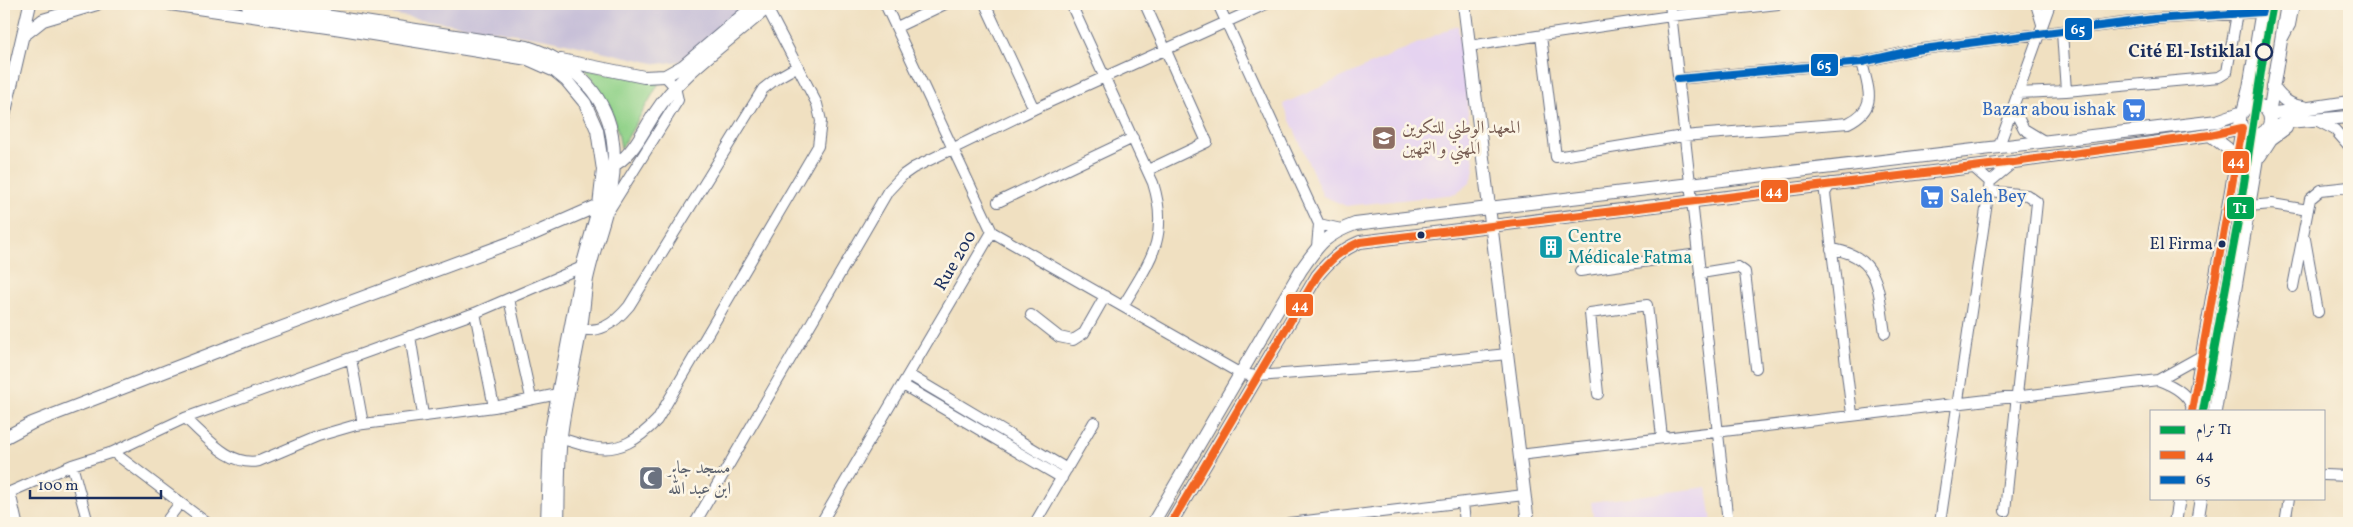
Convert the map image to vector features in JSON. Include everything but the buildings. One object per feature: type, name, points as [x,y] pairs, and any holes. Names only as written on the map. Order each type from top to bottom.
[{"type":"main road","points":[[4,116],[30,4]]},
{"type":"main road","points":[[24,35],[43,20],[97,4]]},
{"type":"main road","points":[[170,4],[528,59],[542,64],[566,80],[585,103],[596,130],[603,170],[603,210],[558,394],[547,523]]},
{"type":"main road","points":[[247,4],[517,45],[537,50],[556,59],[578,74],[600,103],[610,125],[616,165],[610,199],[603,210],[582,267],[575,329],[555,437],[558,523]]},
{"type":"main road","points":[[1464,4],[1528,523]]},
{"type":"main road","points":[[2215,410],[2257,163],[2264,132],[2270,122],[2269,114],[2287,4]]},
{"type":"main road","points":[[603,170],[622,162],[656,111],[675,87],[765,5]]},
{"type":"main road","points":[[556,59],[574,61],[644,78],[665,76],[683,66],[765,5]]},
{"type":"main road","points":[[2192,410],[2238,162],[2242,128],[2240,120],[2249,88],[2262,8]]},
{"type":"main road","points":[[2274,87],[2280,96],[2308,116]]},
{"type":"main road","points":[[2217,121],[2236,106],[2249,88]]},
{"type":"main road","points":[[2242,128],[2249,134],[2264,132],[2287,122],[2347,102]]},
{"type":"main road","points":[[1153,523],[1317,247],[1334,232],[1355,224],[2217,121],[2243,112],[2254,105],[2263,107],[2269,114],[2349,119]]},
{"type":"main road","points":[[2257,163],[2271,139],[2280,130],[2308,116]]},
{"type":"main road","points":[[1170,523],[1317,276],[1331,259],[1343,249],[1360,242],[1813,185],[1828,188],[1972,166],[2210,135],[2242,128]]},
{"type":"main road","points":[[2210,135],[2227,148],[2238,162]]},
{"type":"main road","points":[[4,438],[32,423],[180,366],[603,210]]},
{"type":"main road","points":[[2175,523],[2179,500]]},
{"type":"main road","points":[[2197,523],[2201,500]]},
{"type":"street","name":"Rue 200","points":[[821,523],[992,232],[885,4]]},
{"type":"street","points":[[896,27],[945,4]]},
{"type":"street","points":[[985,4],[1034,109]]},
{"type":"street","points":[[1071,4],[1148,170],[1159,200],[1160,230],[1155,250],[1123,306]]},
{"type":"street","points":[[1145,4],[1207,142],[1148,170]]},
{"type":"street","points":[[1218,4],[1319,224],[1317,247]]},
{"type":"street","points":[[695,523],[888,191],[903,174],[1034,109],[1266,4]]},
{"type":"street","points":[[1670,4],[1683,136],[1701,273],[1728,523]]},
{"type":"street","points":[[1469,46],[1671,16],[1778,4]]},
{"type":"street","points":[[2036,4],[2042,24]]},
{"type":"street","points":[[1999,146],[2050,4]]},
{"type":"street","points":[[2281,41],[2290,26],[2294,4]]},
{"type":"street","points":[[555,437],[591,447],[614,448],[629,443],[643,435],[657,420],[818,146],[821,121],[818,104],[765,5]]},
{"type":"street","points":[[1678,78],[1862,62],[1914,50],[2154,20],[2238,13],[2262,8]]},
{"type":"street","points":[[2017,94],[2219,77],[2227,72],[2238,13]]},
{"type":"street","points":[[2062,32],[2066,91]]},
{"type":"street","points":[[1541,36],[1556,157],[1683,136],[1848,123],[1860,117],[1867,109],[1870,97],[1862,62]]},
{"type":"street","points":[[575,329],[607,327],[629,306],[758,96],[769,83],[798,66]]},
{"type":"street","points":[[603,210],[676,103],[678,96],[675,87],[665,76]]},
{"type":"street","points":[[2347,102],[2349,119]]},
{"type":"street","points":[[2013,108],[2024,129],[2044,141]]},
{"type":"street","points":[[2308,116],[2335,130],[2349,146]]},
{"type":"street","points":[[998,202],[1133,138]]},
{"type":"street","points":[[1940,523],[1956,403],[1990,187],[2014,162]]},
{"type":"street","points":[[1972,166],[1990,187],[2027,195],[2037,202],[2005,510]]},
{"type":"street","points":[[2294,287],[2310,199],[2320,190],[2349,187]]},
{"type":"street","points":[[1828,188],[1831,250],[1852,414]]},
{"type":"street","points":[[2249,206],[2272,204],[2308,210]]},
{"type":"street","points":[[1319,224],[1341,229]]},
{"type":"street","points":[[992,232],[1241,374],[1257,376],[1413,364],[1507,354]]},
{"type":"street","points":[[2304,232],[2318,312]]},
{"type":"street","points":[[1831,250],[1844,251],[1857,257],[1870,268],[1876,278],[1885,333]]},
{"type":"street","points":[[1580,271],[1698,254]]},
{"type":"street","points":[[17,523],[7,494],[72,465],[113,452],[186,418],[475,313],[582,267]]},
{"type":"street","points":[[1701,273],[1738,267],[1745,272],[1756,368]]},
{"type":"street","points":[[1032,315],[1059,337],[1074,340],[1084,333],[1105,296]]},
{"type":"street","points":[[510,299],[531,398]]},
{"type":"street","points":[[1598,394],[1590,313],[1647,305],[1662,437]]},
{"type":"street","points":[[475,313],[494,406]]},
{"type":"street","points":[[410,336],[423,415]]},
{"type":"street","points":[[1519,455],[1852,414],[2158,380],[2203,355]]},
{"type":"street","points":[[351,359],[363,424]]},
{"type":"street","points":[[909,375],[1064,473]]},
{"type":"street","points":[[2158,380],[2171,384],[2181,392],[2191,402],[2192,410]]},
{"type":"street","points":[[903,385],[1064,473]]},
{"type":"street","points":[[186,418],[230,457],[240,462],[250,463],[318,436],[363,424],[494,406],[558,394]]},
{"type":"street","points":[[1035,523],[1094,422]]},
{"type":"street","points":[[113,452],[207,523]]},
{"type":"street","points":[[72,465],[88,523]]},
{"type":"street","points":[[2326,476],[2349,476]]},
{"type":"street","points":[[1289,523],[1319,522],[1524,495]]},
{"type":"street","points":[[2285,523],[2289,500]]},
{"type":"street","points":[[165,523],[180,503]]},
{"type":"street","points":[[1463,503],[1465,523]]},
{"type":"shaded area","points":[[326,4],[751,4],[680,61],[658,64],[548,39]]},
{"type":"shaded area","name":"المعهد الوطني للتكوين المهني و التمهين","points":[[1458,25],[1475,171],[1470,183],[1456,194],[1346,206],[1323,196],[1283,104]]},
{"type":"shaded area","points":[[1707,487],[1712,523],[1594,523],[1591,502]]},
{"type":"green space","points":[[584,69],[656,82],[658,85],[621,149],[613,115],[598,88]]},
{"type":"tram line","name":"T1","points":[[2203,410],[2239,216],[2273,4]]},
{"type":"transit line","name":"65","points":[[1678,79],[1862,62],[1915,50],[2154,19],[2262,12]]},
{"type":"transit line","name":"44","points":[[1171,523],[1317,276],[1336,256],[1360,242],[2014,162],[2210,135],[2242,128],[2192,410]]},
{"type":"place","name":"Cité El-Istiklal","points":[[2264,52]]},
{"type":"place","name":"Bazar abou ishak","points":[[2134,110]]},
{"type":"place","name":"المعهد الوطني للتكوين المهني و التمهين","points":[[1384,138]]},
{"type":"place","name":"Saleh Bey","points":[[1932,197]]},
{"type":"place","name":"El Firma","points":[[2222,244]]},
{"type":"place","name":"Centre Médicale Fatma","points":[[1551,247]]},
{"type":"place","name":"مسجد جابر ابن عبد الله","points":[[651,478]]}]
